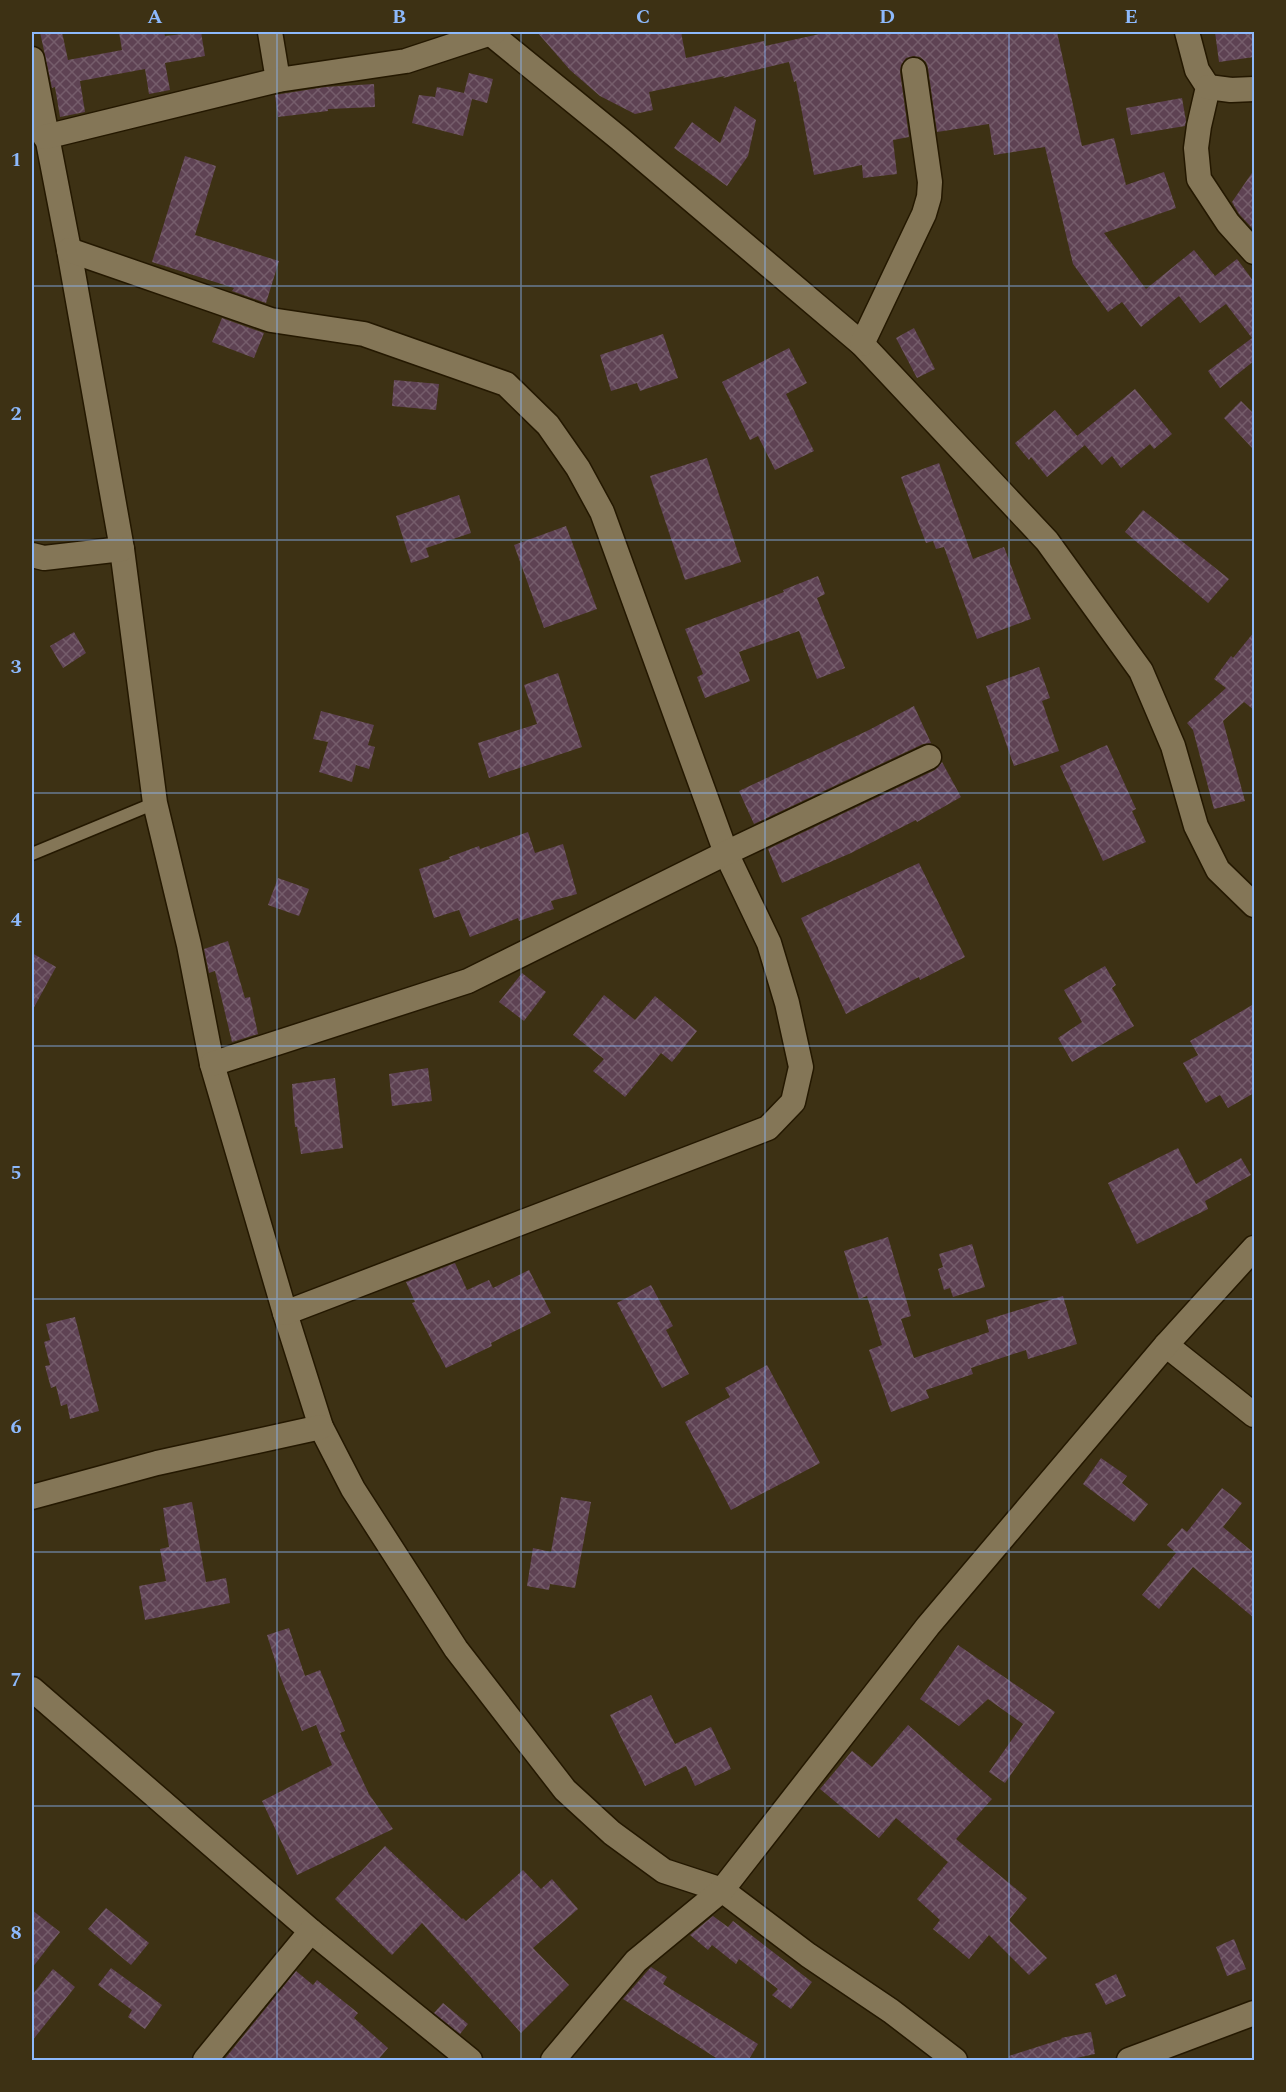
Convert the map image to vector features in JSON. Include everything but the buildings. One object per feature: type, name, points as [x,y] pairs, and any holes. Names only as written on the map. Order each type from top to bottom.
[{"type":"street","points":[[270,32],[278,80]]},
{"type":"street","points":[[45,136],[278,80],[406,61],[492,32],[862,344],[1047,541],[1141,671],[1173,746],[1196,826],[1218,870],[1254,905]]},
{"type":"street","points":[[1187,32],[1197,70],[1208,87],[1196,148],[1199,178],[1228,223],[1254,252]]},
{"type":"street","points":[[32,59],[45,136],[69,250],[122,549],[155,803],[189,945],[212,1064],[321,1427],[352,1489],[456,1648],[565,1790],[612,1833],[664,1872],[722,1890],[808,1955],[891,2010],[955,2061]]},
{"type":"street","points":[[862,344],[924,214],[929,197],[930,182],[914,70]]},
{"type":"street","points":[[1208,87],[1231,90],[1254,89]]},
{"type":"street","points":[[69,250],[271,320],[364,334],[506,384],[548,425],[578,468],[602,512],[726,853],[769,944],[787,1003],[801,1067],[793,1102],[768,1128],[285,1313]]},
{"type":"street","points":[[32,555],[44,558],[122,549]]},
{"type":"street","points":[[212,1064],[468,981],[726,853],[929,757]]},
{"type":"street","points":[[553,2061],[636,1961],[722,1890],[928,1626],[1166,1345],[1254,1248]]},
{"type":"street","points":[[1166,1345],[1254,1415]]},
{"type":"street","points":[[32,1497],[157,1463],[321,1427]]},
{"type":"street","points":[[32,1689],[311,1931],[470,2061]]},
{"type":"street","points":[[205,2061],[311,1931]]},
{"type":"street","points":[[1129,2061],[1254,2013]]},
{"type":"lane","points":[[32,854],[155,803]]}]
